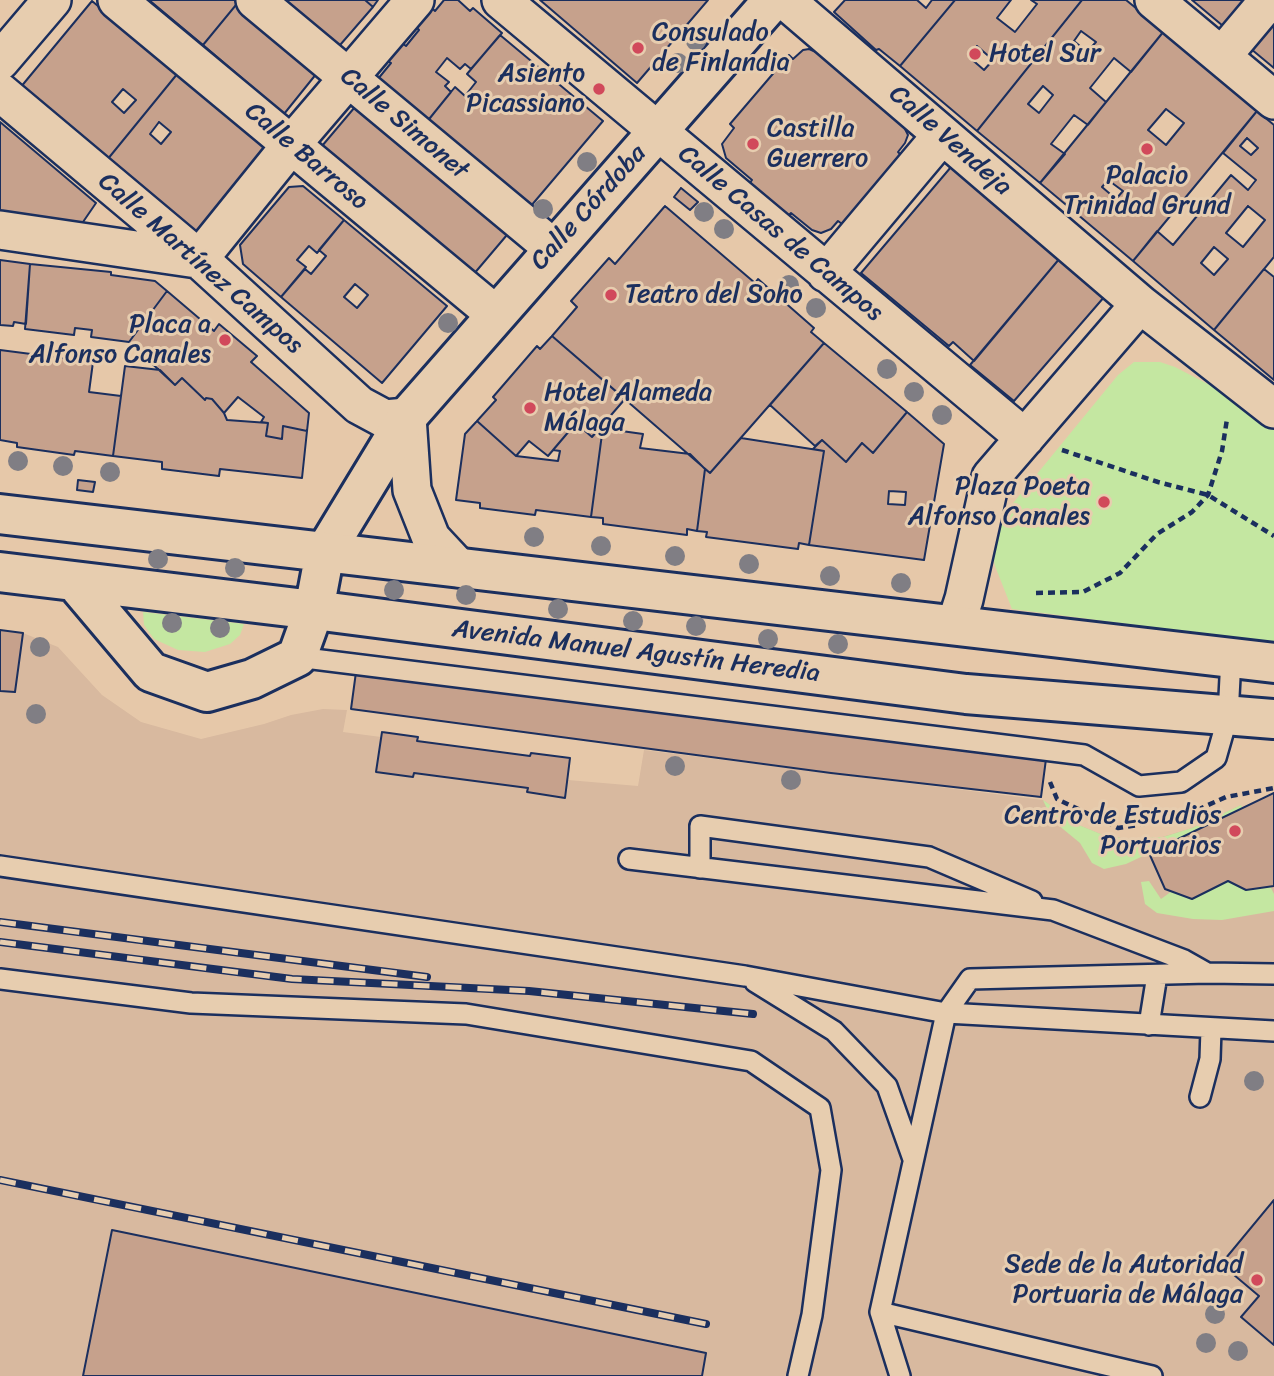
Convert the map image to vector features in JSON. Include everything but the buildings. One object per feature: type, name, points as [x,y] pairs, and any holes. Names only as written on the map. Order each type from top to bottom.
[{"type":"main road","name":"Calle Córdoba","points":[[297,657],[314,610],[326,552],[407,416],[773,0]]},
{"type":"main road","points":[[0,514],[1274,663]]},
{"type":"main road","name":"Avenida Manuel Agustín Heredia","points":[[0,572],[966,694],[1274,719]]},
{"type":"main road","points":[[75,582],[151,672],[207,692],[252,679],[297,657]]},
{"type":"street","points":[[0,61],[52,0]]},
{"type":"street","name":"Calle Barroso","points":[[117,0],[495,314]]},
{"type":"street","name":"Calle Simonet","points":[[255,0],[553,248]]},
{"type":"street","points":[[0,230],[198,259],[415,0]]},
{"type":"street","name":"Calle Casas de Campos","points":[[501,0],[1024,438]]},
{"type":"street","name":"Calle Vendeja","points":[[785,0],[1128,293]]},
{"type":"street","points":[[1154,0],[1274,100]]},
{"type":"street","points":[[1222,57],[1269,0]]},
{"type":"street","name":"Calle Martínez Campos","points":[[0,92],[198,259],[359,405],[386,419],[407,416]]},
{"type":"street","points":[[826,273],[942,135]]},
{"type":"street","points":[[956,624],[991,477],[1024,438],[1128,293],[1274,409]]},
{"type":"street","points":[[407,416],[412,490],[431,538],[459,568]]},
{"type":"lane","points":[[297,657],[1084,755],[1139,786],[1181,782],[1216,758],[1228,716],[1231,658]]},
{"type":"lane","points":[[700,868],[700,825],[929,858],[1053,910],[1184,960],[1208,973]]},
{"type":"lane","points":[[629,859],[1053,910]]},
{"type":"lane","points":[[0,866],[745,976],[946,1013],[1274,1031]]},
{"type":"lane","points":[[900,1376],[880,1312],[946,1013],[970,979],[1274,974]]},
{"type":"lane","points":[[1149,1025],[1157,975]]},
{"type":"lane","points":[[745,976],[834,1031],[887,1086],[913,1158]]},
{"type":"lane","points":[[0,979],[191,1003],[466,1014],[751,1061],[820,1108],[831,1170],[812,1315],[798,1376]]},
{"type":"lane","points":[[1200,1097],[1210,1059],[1212,1029]]},
{"type":"lane","points":[[880,1312],[1152,1376]]},
{"type":"path","points":[[1033,593],[1083,592],[1119,573],[1157,534],[1192,512],[1208,495],[1222,451],[1228,408],[1240,382]]},
{"type":"path","points":[[1024,438],[1158,482],[1208,495],[1274,536]]},
{"type":"shaded area","points":[[0,630],[23,633],[58,647],[102,695],[141,722],[201,739],[291,715],[323,709],[347,710],[343,732],[381,737],[377,772],[413,777],[414,773],[528,788],[528,792],[564,797],[568,780],[638,786],[644,750],[1043,800],[1079,825],[1103,835],[1127,839],[1162,837],[1192,828],[1274,793],[1274,1376],[0,1376]]},
{"type":"green space","name":"Plaza Poeta Alfonso Canales","points":[[1134,362],[1160,362],[1175,367],[1254,408],[1274,424],[1274,643],[1012,609],[995,566],[992,550],[995,532],[1005,513],[1118,375]]},
{"type":"green space","points":[[143,612],[244,624],[240,635],[230,644],[205,652],[178,650],[154,639],[144,625]]},
{"type":"green space","points":[[1043,800],[1079,825],[1103,835],[1127,839],[1163,837],[1192,828],[1241,805],[1243,809],[1126,864],[1104,869],[1092,863],[1080,843],[1052,820]]},
{"type":"green space","points":[[1149,881],[1161,899],[1172,891],[1192,899],[1228,881],[1246,890],[1270,886],[1274,894],[1274,911],[1222,920],[1193,919],[1157,913],[1145,904],[1141,882]]},
{"type":"railway","points":[[0,922],[427,977]]},
{"type":"railway","points":[[0,942],[292,979],[529,991],[753,1014]]},
{"type":"railway","points":[[0,1180],[706,1324]]},
{"type":"place","name":"Consulado de Finlandia","points":[[638,48]]},
{"type":"place","name":"Hotel Sur","points":[[975,54]]},
{"type":"place","name":"Asiento Picassiano","points":[[599,89]]},
{"type":"place","name":"Castilla Guerrero","points":[[753,144]]},
{"type":"place","name":"Palacio Trinidad Grund","points":[[1147,149]]},
{"type":"place","name":"Teatro del Soho","points":[[611,295]]},
{"type":"place","name":"Placa a Alfonso Canales","points":[[225,340]]},
{"type":"place","name":"Hotel Alameda Málaga","points":[[530,408]]},
{"type":"place","name":"Plaza Poeta Alfonso Canales","points":[[1104,502]]},
{"type":"place","name":"Centro de Estudios Portuarios","points":[[1235,831]]},
{"type":"place","name":"Sede de la Autoridad Portuaria de Málaga","points":[[1257,1280]]}]
